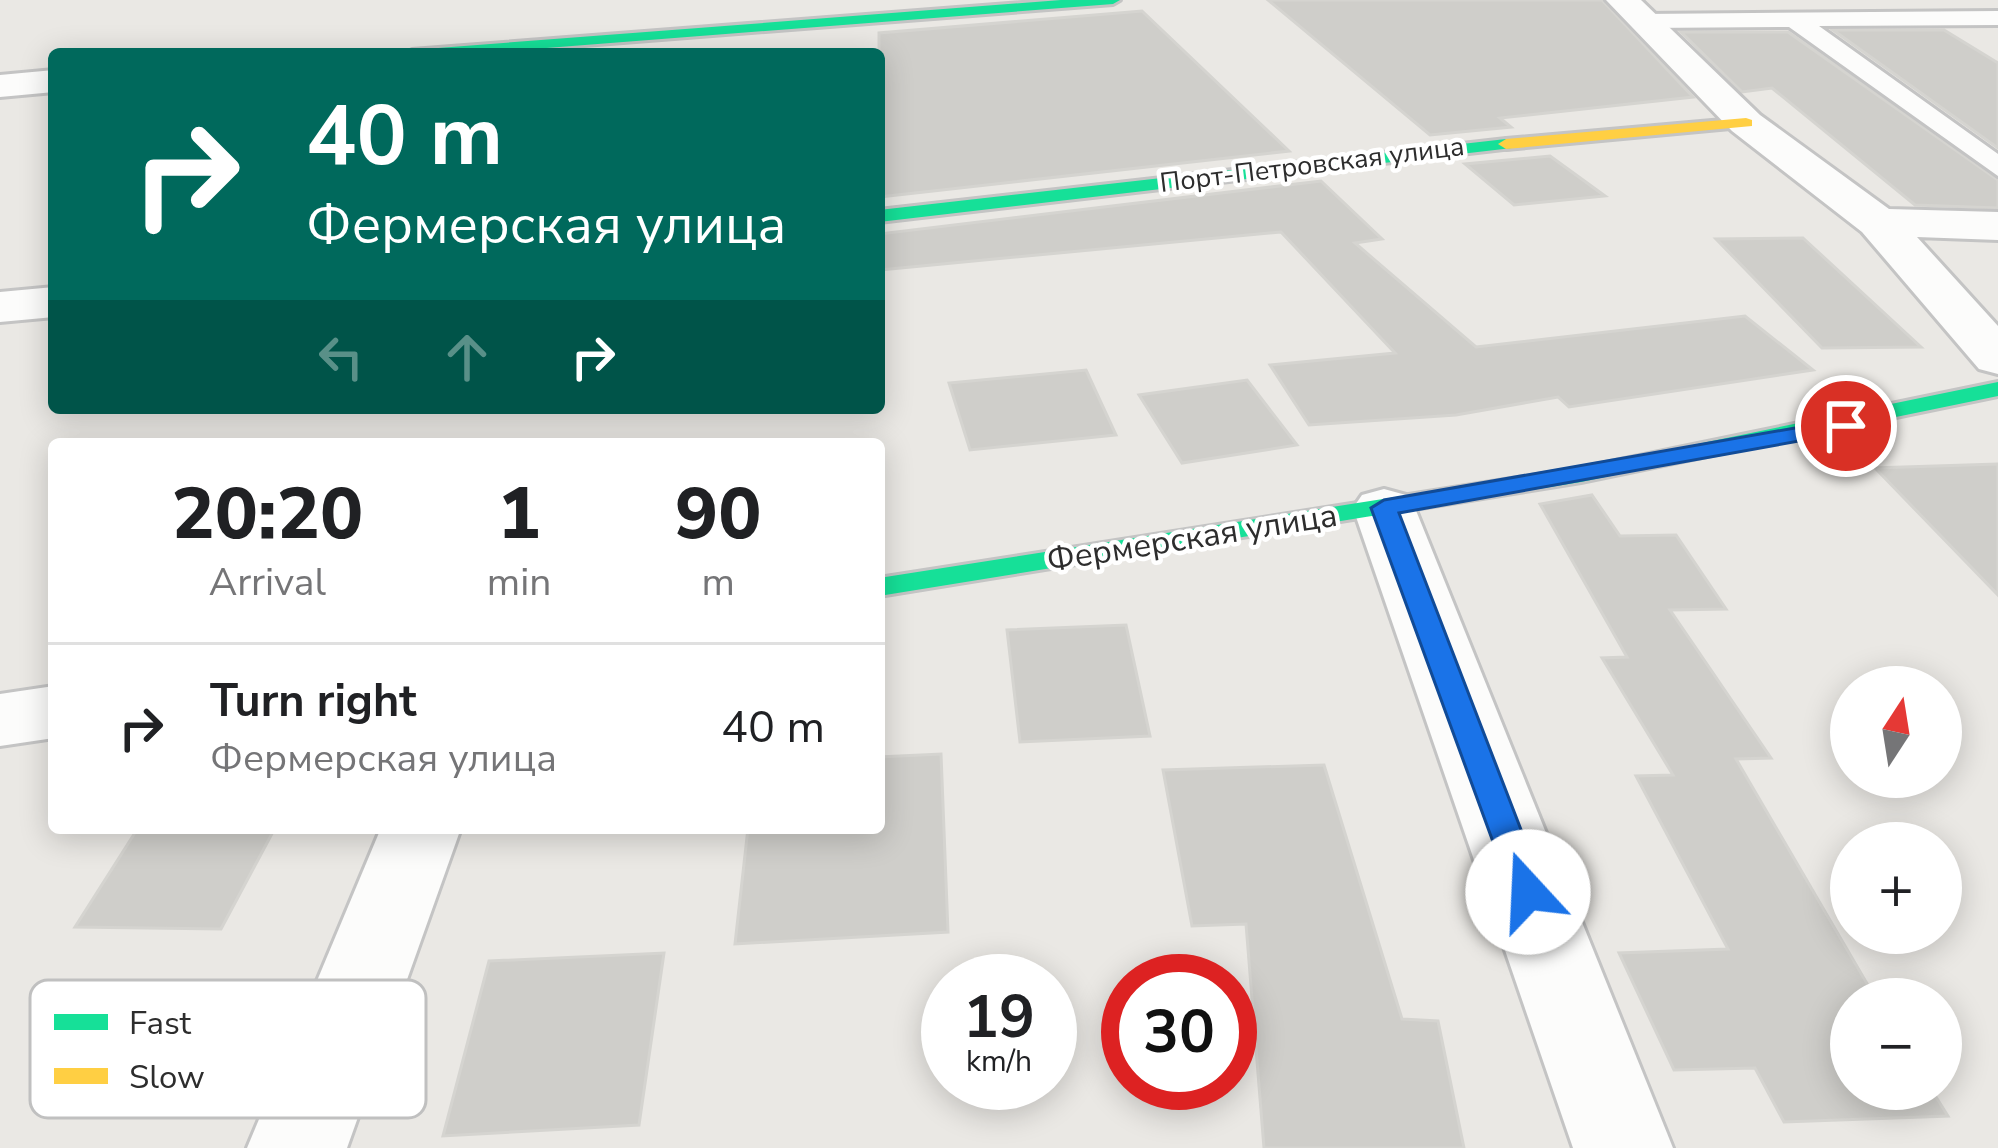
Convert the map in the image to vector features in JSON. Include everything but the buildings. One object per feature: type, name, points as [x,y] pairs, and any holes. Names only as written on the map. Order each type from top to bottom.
[{"type":"street","points":[[490,48],[1113,0]]},
{"type":"street","points":[[1633,10],[1746,123],[1878,222],[1998,358]]},
{"type":"street","points":[[0,86],[48,82]]},
{"type":"street","name":"Порт-Петровская улица","points":[[885,215],[1457,148],[1746,123]]},
{"type":"street","points":[[1878,222],[1998,226]]},
{"type":"street","points":[[0,307],[48,303]]},
{"type":"street","name":"Фермерская улица","points":[[885,586],[1384,508],[1846,426],[1998,389]]},
{"type":"street","points":[[1384,508],[1624,1148]]},
{"type":"street","points":[[0,720],[48,713]]},
{"type":"street","points":[[362,980],[419,834]]},
{"type":"street","points":[[297,1148],[309,1118]]},
{"type":"lane","points":[[1633,10],[1795,20],[1998,18]]},
{"type":"lane","points":[[1950,18],[1998,46]]},
{"type":"lane","points":[[1795,20],[1998,167]]},
{"type":"traffic: fast","points":[[490,48],[1113,0]]},
{"type":"traffic: fast","points":[[885,215],[1506,144]]},
{"type":"traffic: fast","points":[[885,586],[1581,475],[1998,389]]},
{"type":"traffic: slow","points":[[1506,144],[1746,123]]},
{"type":"route","points":[[1528,892],[1384,508],[1846,426]]}]
